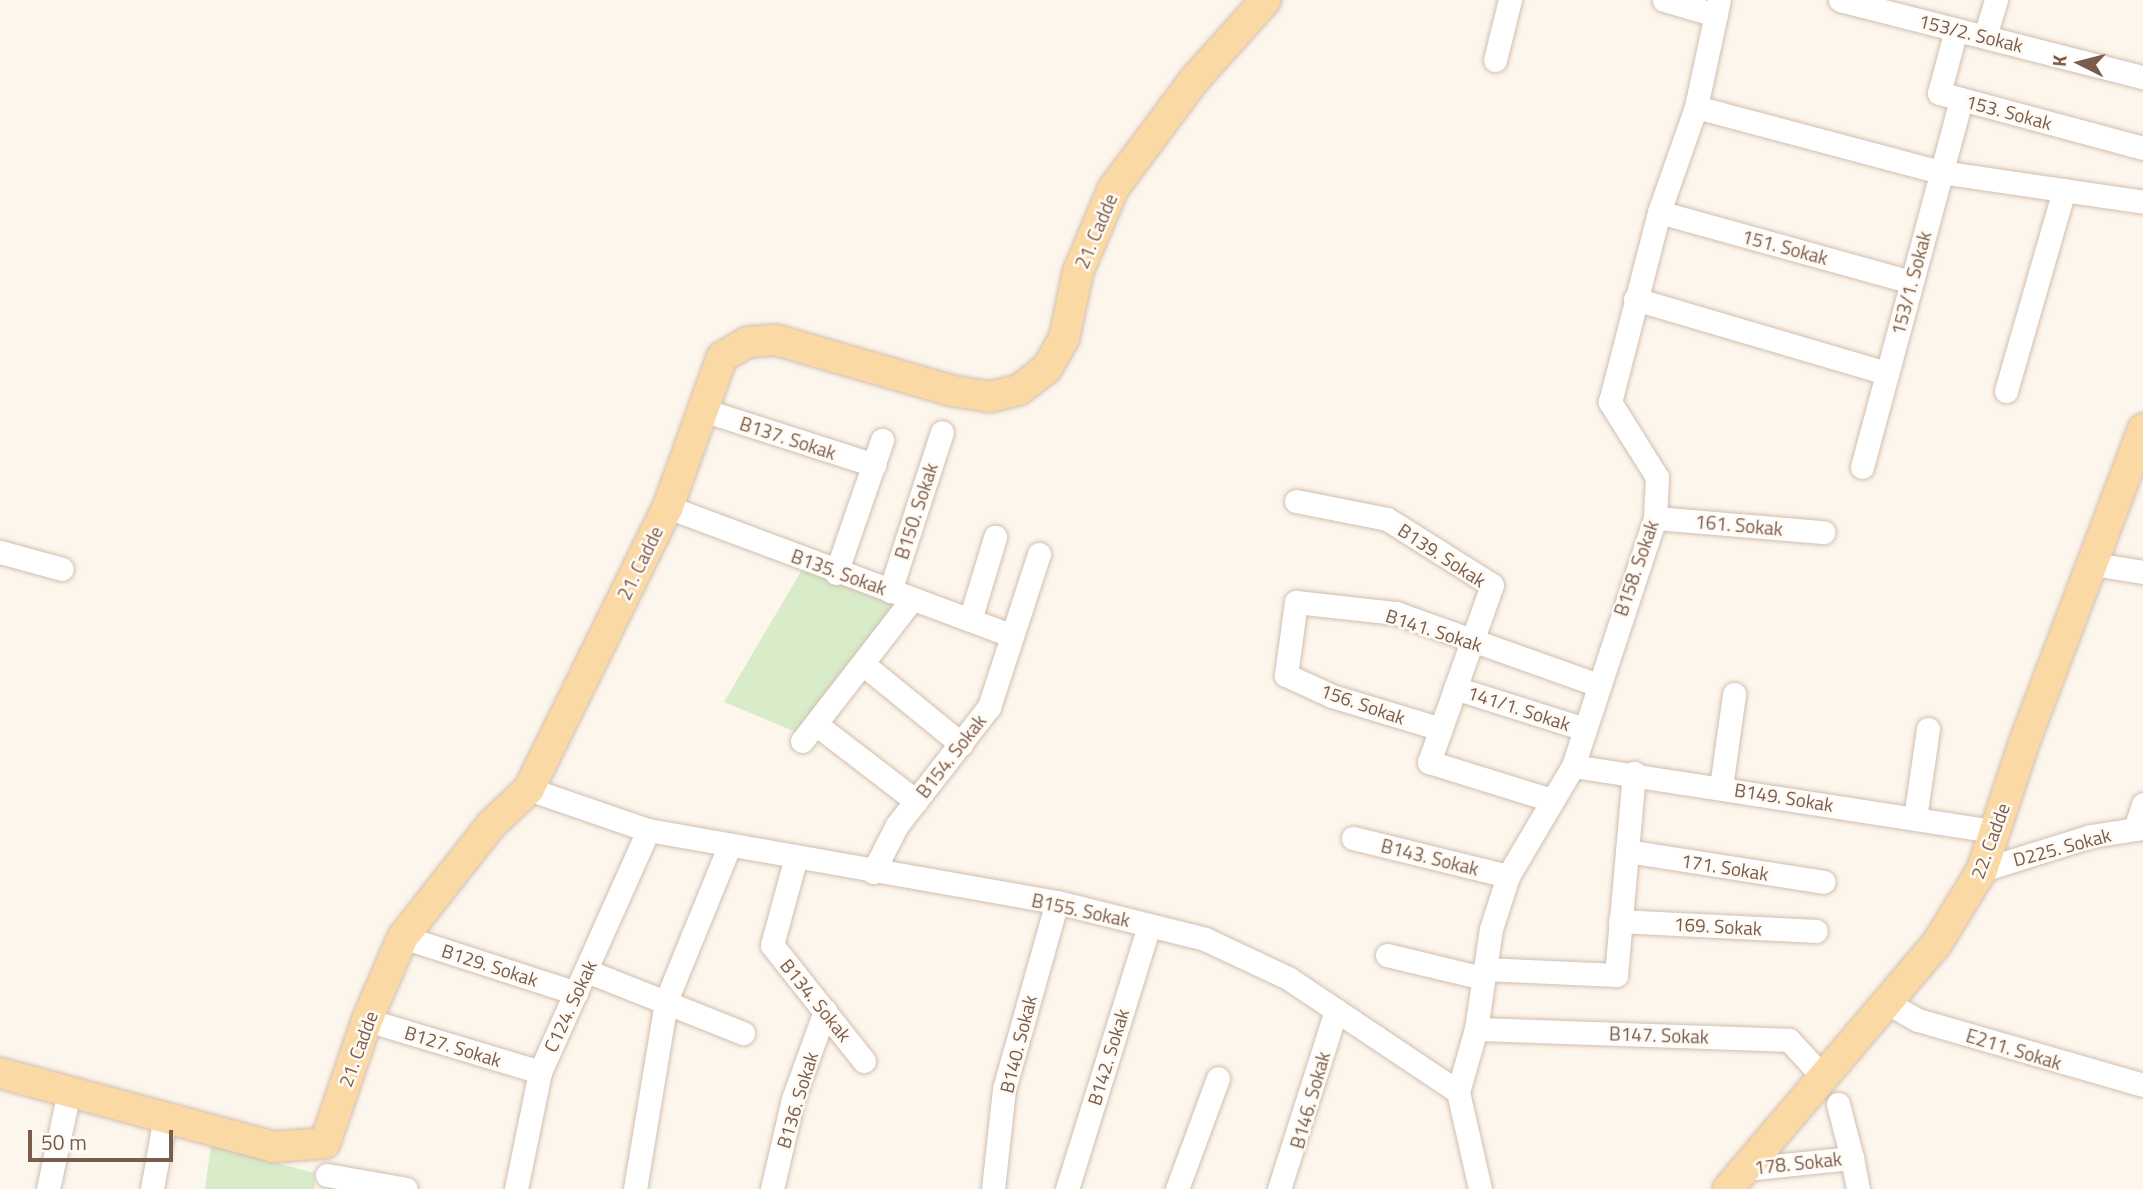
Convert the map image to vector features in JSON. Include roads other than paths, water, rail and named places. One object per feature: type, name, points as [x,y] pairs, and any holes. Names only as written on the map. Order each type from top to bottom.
[{"type":"main road","name":"21. Cadde","points":[[326,1143],[367,1020],[403,937],[492,824],[529,789],[668,507],[722,357],[748,342],[776,340],[965,393],[990,397],[1019,390],[1047,368],[1064,339],[1078,272],[1113,189],[1195,79],[1265,0]]},
{"type":"main road","name":"22. Cadde","points":[[1736,1179],[1831,1092],[1888,1003],[1936,944],[1982,870],[2143,429]]},
{"type":"main road","points":[[0,1073],[274,1147],[326,1143]]},
{"type":"street","points":[[1495,60],[1510,0]]},
{"type":"street","points":[[1664,0],[1718,8]]},
{"type":"street","name":"153/2. Sokak","points":[[1840,0],[1868,3],[1956,30],[2143,78]]},
{"type":"street","points":[[1985,36],[1996,0]]},
{"type":"street","name":"B158. Sokak","points":[[1458,1092],[1476,1029],[1484,973],[1508,876],[1573,766],[1654,517],[1657,477],[1610,401],[1659,212],[1696,107],[1718,8]]},
{"type":"street","name":"153. Sokak","points":[[1956,30],[1939,93],[2143,148]]},
{"type":"street","name":"153/1. Sokak","points":[[1861,467],[1961,99]]},
{"type":"street","points":[[1696,107],[1941,172],[2143,202]]},
{"type":"street","points":[[2006,391],[2064,190]]},
{"type":"street","name":"151. Sokak","points":[[1659,212],[1911,282]]},
{"type":"street","points":[[1635,299],[1887,373]]},
{"type":"street","name":"B137. Sokak","points":[[703,410],[873,465]]},
{"type":"street","name":"B150. Sokak","points":[[890,591],[942,432]]},
{"type":"street","points":[[836,573],[882,440]]},
{"type":"street","name":"B139. Sokak","points":[[1296,501],[1387,519],[1492,585],[1470,641]]},
{"type":"street","name":"B135. Sokak","points":[[668,507],[836,573],[1011,635]]},
{"type":"street","name":"161. Sokak","points":[[1654,517],[1823,532]]},
{"type":"street","points":[[970,620],[995,537]]},
{"type":"street","points":[[0,552],[62,569]]},
{"type":"street","name":"B154. Sokak","points":[[873,872],[916,801],[989,707],[1040,554]]},
{"type":"street","points":[[2093,564],[2143,572]]},
{"type":"street","points":[[912,599],[809,733],[916,801]]},
{"type":"street","name":"B141. Sokak","points":[[1286,675],[1296,602],[1396,613],[1598,685]]},
{"type":"street","points":[[1470,641],[1429,762],[1552,800]]},
{"type":"street","points":[[863,664],[961,744]]},
{"type":"street","name":"156. Sokak","points":[[1286,675],[1332,696],[1441,729]]},
{"type":"street","name":"141/1. Sokak","points":[[1455,688],[1584,729]]},
{"type":"street","points":[[1721,787],[1734,694]]},
{"type":"street","points":[[1914,818],[1928,729]]},
{"type":"street","name":"B149. Sokak","points":[[1573,766],[1634,773],[1995,831]]},
{"type":"street","points":[[1387,955],[1484,973],[1615,975],[1634,773]]},
{"type":"street","name":"B155. Sokak","points":[[529,789],[648,830],[729,847],[1058,902],[1206,939],[1288,978],[1458,1092]]},
{"type":"street","points":[[2139,828],[2143,804]]},
{"type":"street","name":"D225. Sokak","points":[[1982,870],[2091,836],[2139,828]]},
{"type":"street","name":"C124. Sokak","points":[[516,1189],[540,1072],[648,830]]},
{"type":"street","name":"B143. Sokak","points":[[1353,838],[1508,876]]},
{"type":"street","points":[[635,1189],[666,1001],[729,847]]},
{"type":"street","name":"171. Sokak","points":[[1627,851],[1824,882]]},
{"type":"street","name":"B134. Sokak","points":[[796,857],[772,945],[864,1061]]},
{"type":"street","name":"B140. Sokak","points":[[993,1189],[1004,1088],[1058,902]]},
{"type":"street","name":"169. Sokak","points":[[1620,921],[1816,931]]},
{"type":"street","name":"B142. Sokak","points":[[1067,1189],[1149,925]]},
{"type":"street","name":"B129. Sokak","points":[[403,937],[576,993]]},
{"type":"street","points":[[587,971],[743,1033]]},
{"type":"street","name":"E211. Sokak","points":[[1888,1003],[1918,1020],[2143,1085]]},
{"type":"street","name":"B146. Sokak","points":[[1279,1189],[1336,1010]]},
{"type":"street","name":"B136. Sokak","points":[[772,1189],[793,1099],[825,1011]]},
{"type":"street","name":"B127. Sokak","points":[[367,1020],[540,1072]]},
{"type":"street","name":"B147. Sokak","points":[[1476,1029],[1789,1040],[1831,1092]]},
{"type":"street","points":[[1177,1189],[1218,1078]]},
{"type":"street","points":[[48,1189],[69,1092]]},
{"type":"street","points":[[1458,1092],[1478,1187]]},
{"type":"street","name":"178. Sokak","points":[[1831,1092],[1852,1157],[1858,1189]]},
{"type":"street","points":[[152,1189],[165,1117]]},
{"type":"street","points":[[326,1143],[326,1182],[406,1189]]},
{"type":"street","name":"178. Sokak","points":[[1736,1179],[1852,1157]]}]
